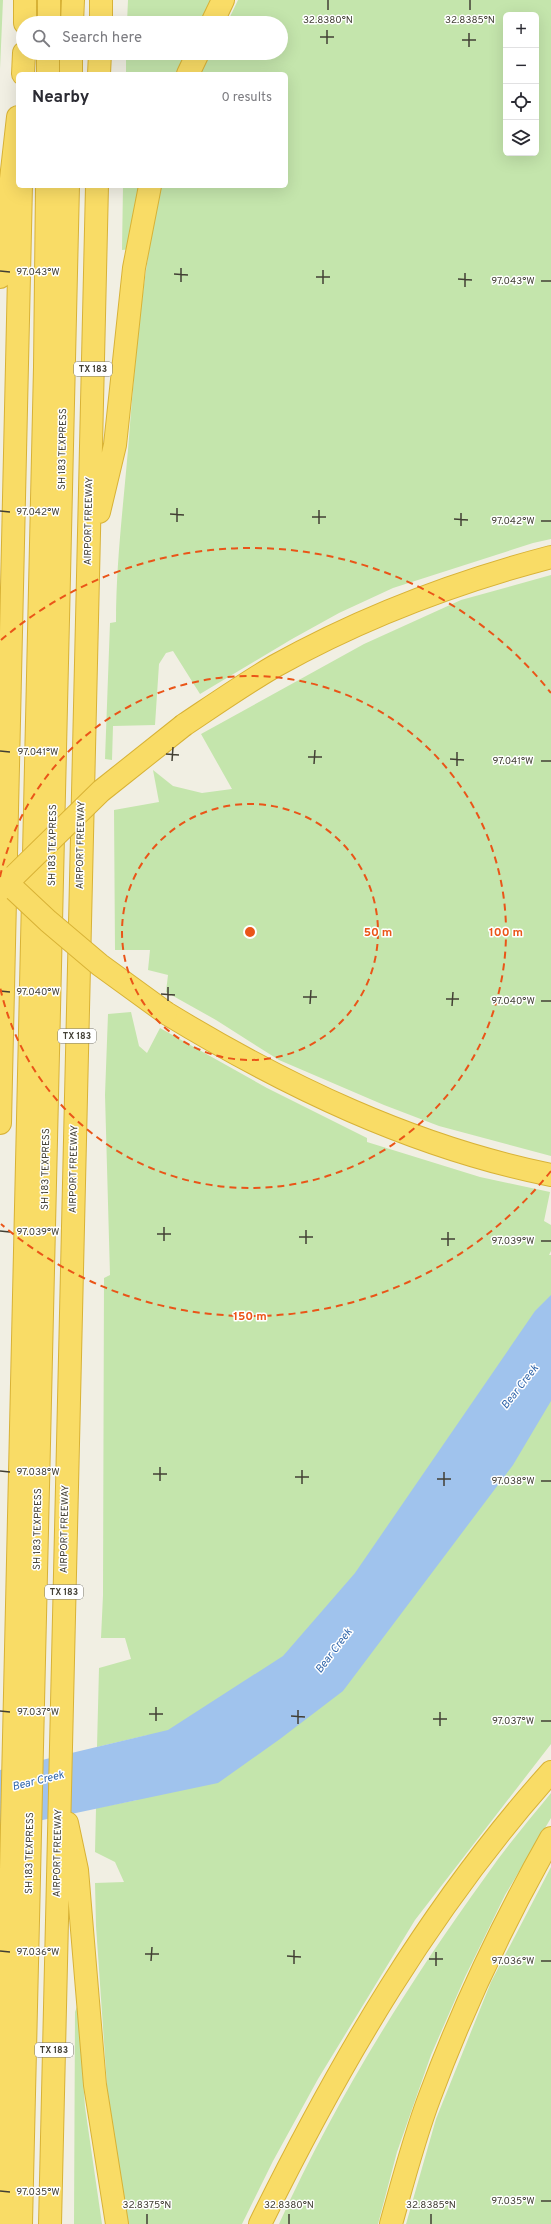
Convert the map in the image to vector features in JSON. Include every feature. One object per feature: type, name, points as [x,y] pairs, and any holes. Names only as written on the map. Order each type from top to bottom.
[{"type":"highway","points":[[25,0],[25,16]]},
{"type":"highway","points":[[49,0],[49,16]]},
{"type":"highway","points":[[72,16],[73,0]]},
{"type":"highway","points":[[100,16],[101,0]]},
{"type":"highway","points":[[215,16],[223,0]]},
{"type":"highway","points":[[48,60],[48,72]]},
{"type":"highway","points":[[71,60],[71,72]]},
{"type":"highway","points":[[99,72],[100,60]]},
{"type":"highway","points":[[189,72],[195,60]]},
{"type":"highway","points":[[0,277],[16,135]]},
{"type":"highway","points":[[0,1123],[21,188]]},
{"type":"highway","name":"SH 183 TEXPRESS","points":[[25,1671],[47,188]]},
{"type":"highway","name":"SH 183 TEXPRESS","points":[[21,2224],[20,1885],[68,188]]},
{"type":"highway","name":"AIRPORT FREEWAY","points":[[50,2224],[67,1873],[60,1786],[62,1663],[97,188]]},
{"type":"highway","points":[[88,553],[115,445],[134,268],[150,188]]},
{"type":"highway","points":[[0,890],[101,791],[184,725],[275,666],[330,638],[441,591],[551,557]]},
{"type":"highway","points":[[0,876],[48,921],[100,965],[166,1013],[228,1051],[341,1106],[422,1138],[489,1161],[551,1175]]},
{"type":"highway","points":[[260,2224],[331,2087],[406,1962],[439,1912],[479,1859],[551,1772]]},
{"type":"highway","points":[[391,2224],[429,2097],[469,1997],[514,1904],[551,1838]]},
{"type":"highway","points":[[67,1873],[95,2085],[118,2224]]},
{"type":"highway","name":"SH 183 TEXPRESS","points":[[3,2224],[20,1885]]},
{"type":"green space","points":[[0,0],[3,0],[0,69]]},
{"type":"green space","points":[[128,0],[215,0],[207,16],[127,16]]},
{"type":"green space","points":[[238,0],[551,0],[551,539],[533,543],[393,588],[339,613],[200,694],[173,651],[166,653],[159,664],[155,725],[113,726],[112,760],[105,759],[110,623],[116,622],[118,557],[137,350],[144,284],[154,219],[161,188],[288,188],[288,72],[202,72],[208,60],[288,60],[288,16],[230,16]]},
{"type":"green space","points":[[126,60],[185,60],[179,72],[126,72]]},
{"type":"green space","points":[[123,188],[141,188],[131,249],[122,250]]},
{"type":"green space","points":[[551,575],[551,1156],[439,1126],[384,1105],[279,1060],[216,1020],[166,992],[168,975],[148,970],[150,950],[115,950],[114,810],[159,802],[153,770],[173,786],[202,793],[232,789],[201,734],[364,644],[461,600]]},
{"type":"green space","points":[[131,1012],[139,1046],[147,1053],[160,1028],[267,1088],[367,1138],[367,1142],[480,1177],[550,1192],[544,1221],[551,1225],[551,1251],[549,1255],[551,1255],[551,1744],[415,1920],[318,2079],[273,2161],[242,2224],[126,2224],[108,2100],[96,1926],[95,1883],[124,1882],[115,1862],[95,1852],[96,1808],[137,1800],[148,1735],[97,1747],[99,1668],[131,1659],[125,1638],[101,1638],[103,1595],[104,1278],[110,1275],[105,1095],[108,1014]]},
{"type":"green space","points":[[551,1793],[551,1818],[505,1895],[465,1977],[431,2055],[397,2152],[378,2224],[279,2224],[324,2133],[348,2089],[428,1959],[494,1865]]},
{"type":"green space","points":[[551,1867],[551,2224],[406,2224],[436,2119],[491,1982]]},
{"type":"green space","points":[[78,2004],[85,2107],[102,2224],[74,2224],[75,2012]]},
{"type":"water","name":"Bear Creek","points":[[551,1295],[551,1401],[513,1465],[343,1691],[280,1739],[218,1783],[0,1829],[0,1770],[168,1730],[283,1656],[355,1573],[535,1311]]}]
